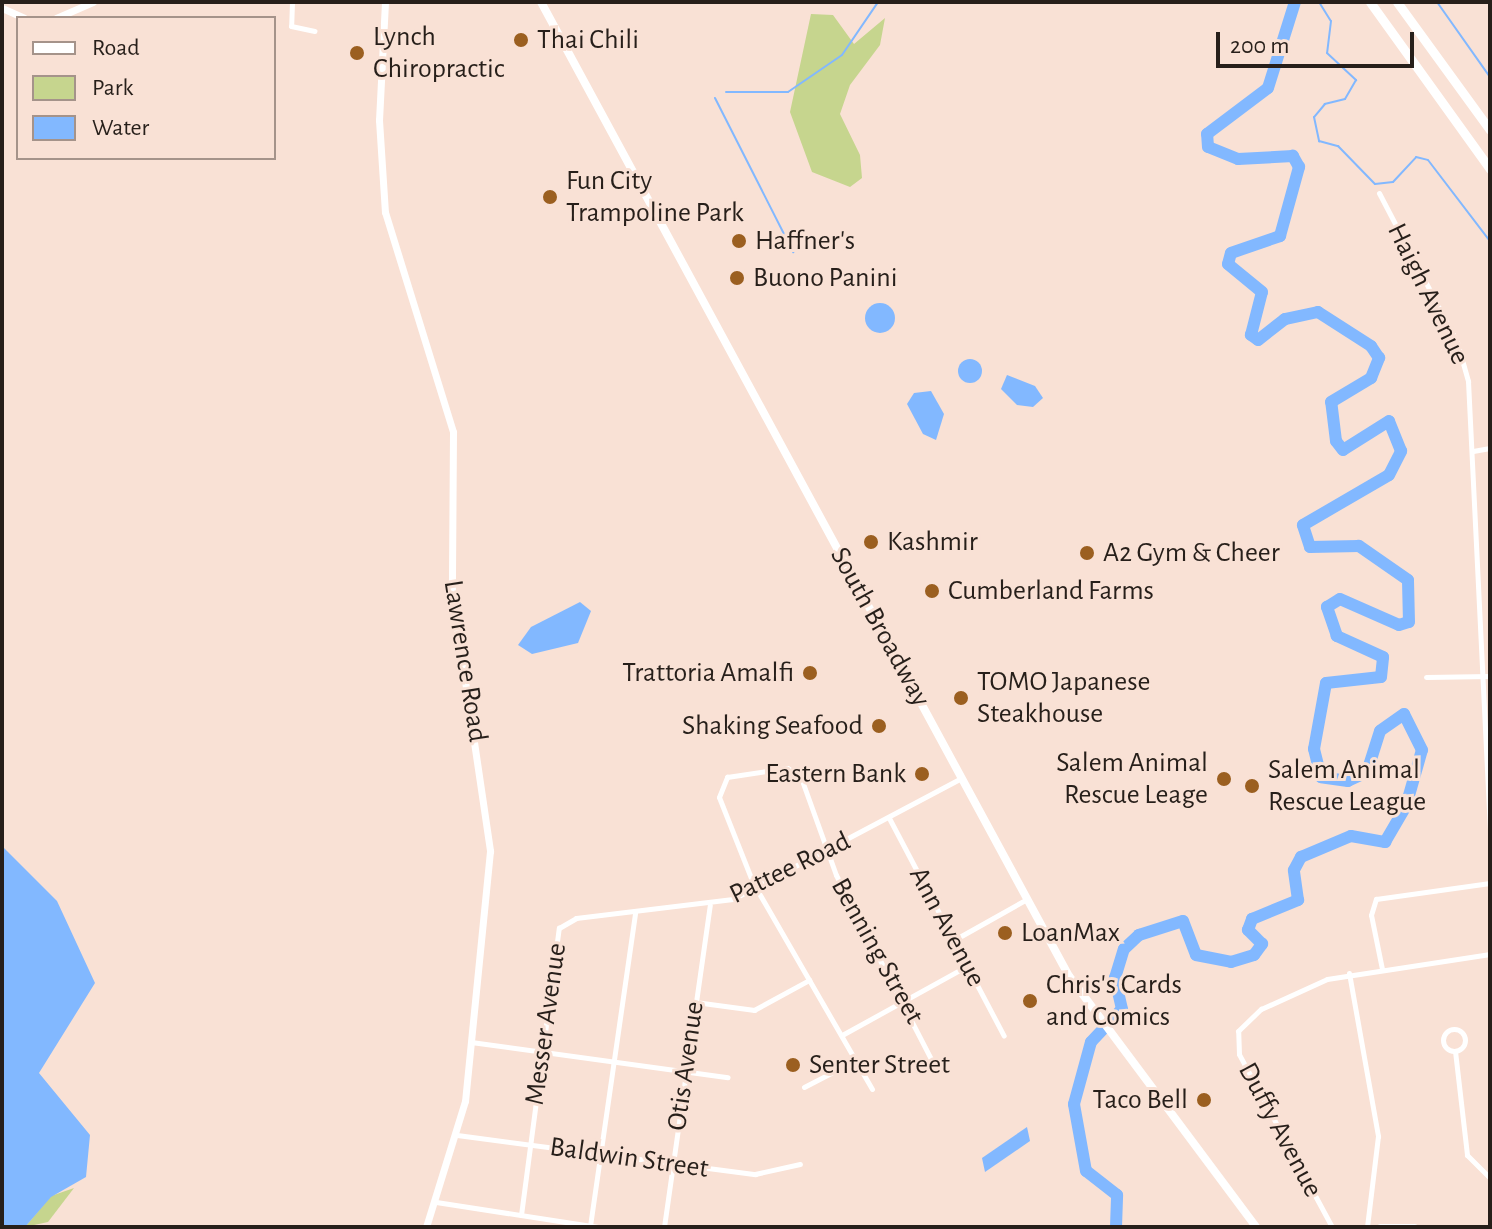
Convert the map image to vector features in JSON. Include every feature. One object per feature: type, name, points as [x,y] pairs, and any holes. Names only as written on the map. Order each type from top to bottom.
[{"type":"highway","points":[[1370,2],[1490,169]]},
{"type":"highway","points":[[1397,2],[1490,130]]},
{"type":"main road","name":"South Broadway","points":[[541,2],[1027,899],[1099,1026],[1256,1227]]},
{"type":"street","points":[[61,16],[93,2]]},
{"type":"street","points":[[292,2],[291,26],[314,31]]},
{"type":"street","name":"Lawrence Road","points":[[385,2],[379,120],[385,212],[453,432],[452,593],[489,827],[471,1042],[457,1135],[426,1227]]},
{"type":"street","name":"Haigh Avenue","points":[[1379,193],[1457,342],[1473,451],[1487,677],[1490,829]]},
{"type":"street","points":[[1473,451],[1490,448]]},
{"type":"street","points":[[1426,677],[1487,677]]},
{"type":"street","name":"Benning Street","points":[[756,888],[719,797],[720,781],[795,770],[825,852],[905,1001],[936,1069]]},
{"type":"street","name":"Pattee Road","points":[[559,928],[576,918],[710,905],[756,888],[962,777]]},
{"type":"street","name":"Ann Avenue","points":[[889,818],[1004,1036]]},
{"type":"street","points":[[1382,969],[1373,903],[1490,883]]},
{"type":"street","points":[[756,888],[872,1089]]},
{"type":"street","points":[[954,940],[1027,899]]},
{"type":"street","name":"Otis Avenue","points":[[664,1227],[710,905]]},
{"type":"street","points":[[590,1226],[635,913]]},
{"type":"street","name":"Messer Avenue","points":[[521,1215],[559,928]]},
{"type":"street","points":[[1367,1227],[1378,1136],[1349,973],[1490,954]]},
{"type":"street","points":[[842,1035],[967,966]]},
{"type":"street","name":"Duffy Avenue","points":[[1332,1227],[1239,1054],[1238,1031],[1289,993],[1349,973]]},
{"type":"street","points":[[695,1002],[754,1010],[809,980]]},
{"type":"street","points":[[1455,1051],[1444,1043],[1453,1029],[1465,1039],[1455,1051],[1467,1155],[1490,1178]]},
{"type":"street","points":[[471,1042],[728,1077]]},
{"type":"street","points":[[804,1087],[857,1060]]},
{"type":"street","name":"Baldwin Street","points":[[457,1135],[768,1175],[800,1164]]},
{"type":"street","points":[[436,1202],[598,1227]]},
{"type":"street","points":[[780,1227],[791,1227]]},
{"type":"street","points":[[1380,1227],[1414,1227]]},
{"type":"green space","points":[[811,14],[833,15],[854,44],[885,18],[880,45],[850,85],[840,114],[860,155],[862,178],[850,187],[812,172],[790,112]]},
{"type":"green space","points":[[74,1188],[48,1222],[25,1227],[51,1196]]},
{"type":"water","points":[[880,303],[891,307],[895,318],[891,329],[880,333],[869,329],[865,318],[869,307]]},
{"type":"water","points":[[970,359],[979,362],[982,371],[979,380],[970,383],[961,380],[958,371],[961,362]]},
{"type":"water","points":[[1007,375],[1035,386],[1043,398],[1033,407],[1017,405],[1001,389]]},
{"type":"water","points":[[931,391],[944,414],[936,440],[923,434],[907,404],[914,393]]},
{"type":"water","points":[[580,602],[591,611],[578,643],[532,654],[518,645],[531,627]]},
{"type":"water","points":[[2,846],[57,901],[95,983],[39,1073],[90,1135],[86,1177],[51,1197],[25,1227],[2,1227]]},
{"type":"water","points":[[1027,1127],[1030,1141],[985,1172],[982,1158]]},
{"type":"waterway","points":[[726,92],[788,92],[842,55],[878,2]]},
{"type":"waterway","points":[[1116,1227],[1117,1195],[1086,1171],[1074,1104],[1091,1042],[1122,1009],[1115,978],[1124,949],[1139,935],[1183,921],[1196,955],[1231,962],[1254,955],[1262,944],[1248,930],[1252,919],[1298,900],[1294,870],[1301,857],[1351,836],[1385,842],[1406,806],[1422,750],[1404,714],[1380,731],[1367,772],[1348,781],[1321,777],[1314,749],[1326,683],[1381,677],[1383,657],[1337,636],[1327,607],[1340,599],[1399,625],[1409,622],[1408,580],[1359,546],[1310,547],[1303,525],[1389,475],[1401,451],[1389,421],[1343,450],[1336,441],[1331,402],[1371,378],[1379,358],[1371,346],[1318,312],[1285,319],[1258,340],[1251,335],[1262,292],[1228,264],[1231,253],[1280,236],[1299,167],[1293,156],[1238,159],[1208,147],[1207,134],[1268,88],[1295,2]]},
{"type":"waterway","points":[[1319,2],[1331,21],[1327,53],[1356,80],[1345,99],[1325,104],[1314,117],[1319,141],[1338,146],[1375,184],[1393,182],[1416,157],[1428,160],[1490,241]]},
{"type":"waterway","points":[[1437,2],[1490,77]]},
{"type":"waterway","points":[[715,98],[793,252]]},
{"type":"place","name":"Thai Chili","points":[[521,40]]},
{"type":"place","name":"Lynch Chiropractic","points":[[357,53]]},
{"type":"place","name":"Fun City Trampoline Park","points":[[550,197]]},
{"type":"place","name":"Haffner's","points":[[739,241]]},
{"type":"place","name":"Buono Panini","points":[[737,278]]},
{"type":"place","name":"Kashmir","points":[[871,542]]},
{"type":"place","name":"A2 Gym & Cheer","points":[[1087,553]]},
{"type":"place","name":"Cumberland Farms","points":[[932,591]]},
{"type":"place","name":"Trattoria Amalfi","points":[[810,673]]},
{"type":"place","name":"TOMO Japanese Steakhouse","points":[[961,698]]},
{"type":"place","name":"Shaking Seafood","points":[[879,726]]},
{"type":"place","name":"Eastern Bank","points":[[922,774]]},
{"type":"place","name":"Salem Animal Rescue Leage","points":[[1224,779]]},
{"type":"place","name":"Salem Animal Rescue League","points":[[1252,786]]},
{"type":"place","name":"LoanMax","points":[[1005,933]]},
{"type":"place","name":"Chris's Cards and Comics","points":[[1030,1001]]},
{"type":"place","name":"Senter Street","points":[[793,1065]]},
{"type":"place","name":"Taco Bell","points":[[1204,1100]]}]
